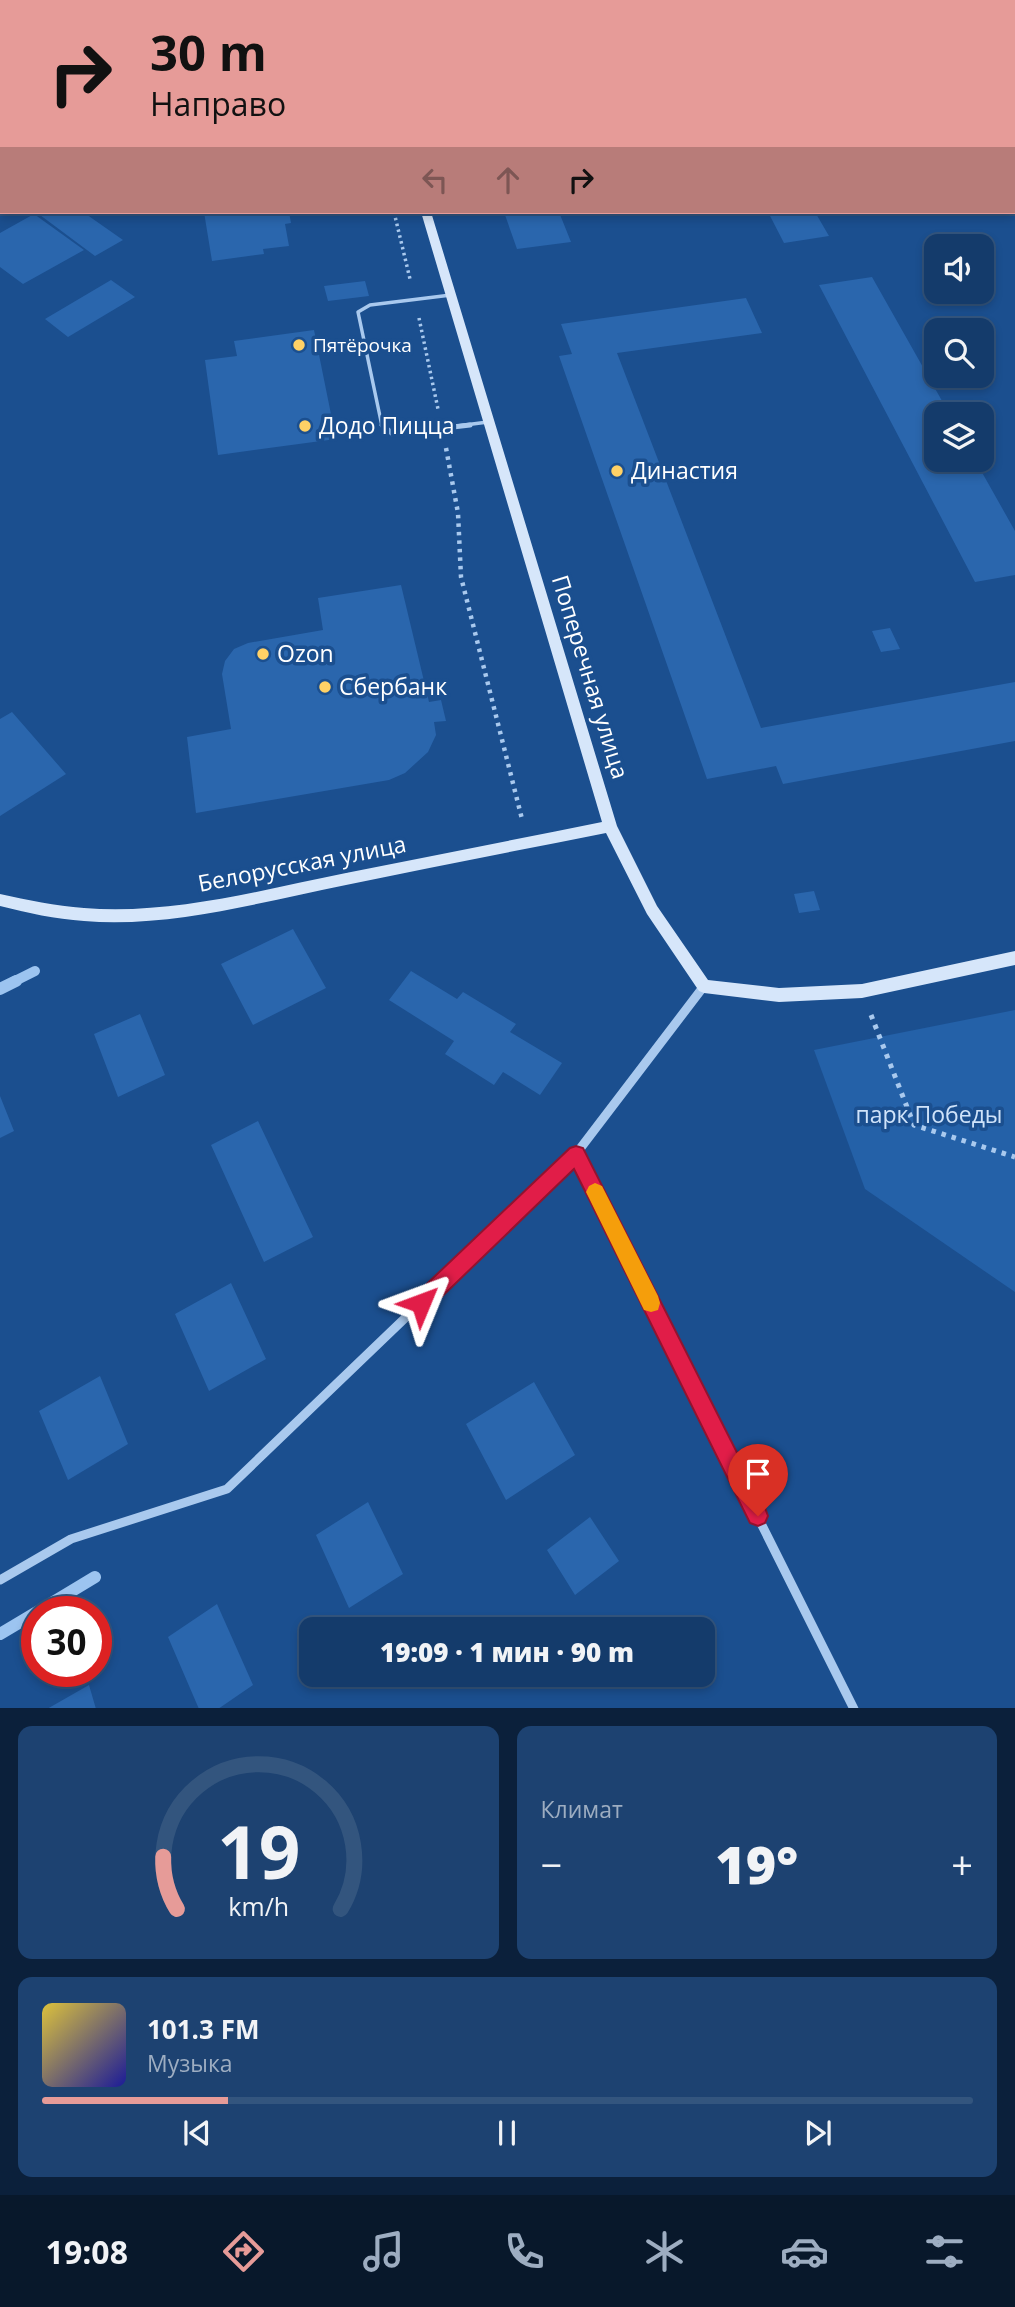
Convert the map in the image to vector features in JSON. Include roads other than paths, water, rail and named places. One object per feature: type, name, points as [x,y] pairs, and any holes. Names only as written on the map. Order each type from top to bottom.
[{"type":"street","name":"Поперечная улица","points":[[427,214],[610,826],[652,910],[704,986]]},
{"type":"street","name":"Белорусская улица","points":[[0,900],[53,913],[78,914],[115,915],[201,908],[610,826]]},
{"type":"street","points":[[0,1580],[71,1539],[227,1489],[576,1154],[704,986],[779,996],[862,991],[1015,958]]},
{"type":"street","points":[[576,1154],[853,1708]]},
{"type":"lane","points":[[451,295],[362,308],[357,319],[382,426],[393,434],[403,434],[489,422]]},
{"type":"waterway","points":[[13,982],[35,971]]},
{"type":"waterway","points":[[0,989],[16,981]]},
{"type":"waterway","points":[[0,1634],[95,1577]]},
{"type":"place","name":"Пятёрочка","points":[[299,345]]},
{"type":"place","name":"Додо Пицца","points":[[305,426]]},
{"type":"place","name":"Династия","points":[[617,471]]},
{"type":"place","name":"Ozon","points":[[263,654]]},
{"type":"place","name":"Сбербанк","points":[[325,687]]},
{"type":"park label","name":"парк Победы","points":[[929,1115]]}]
